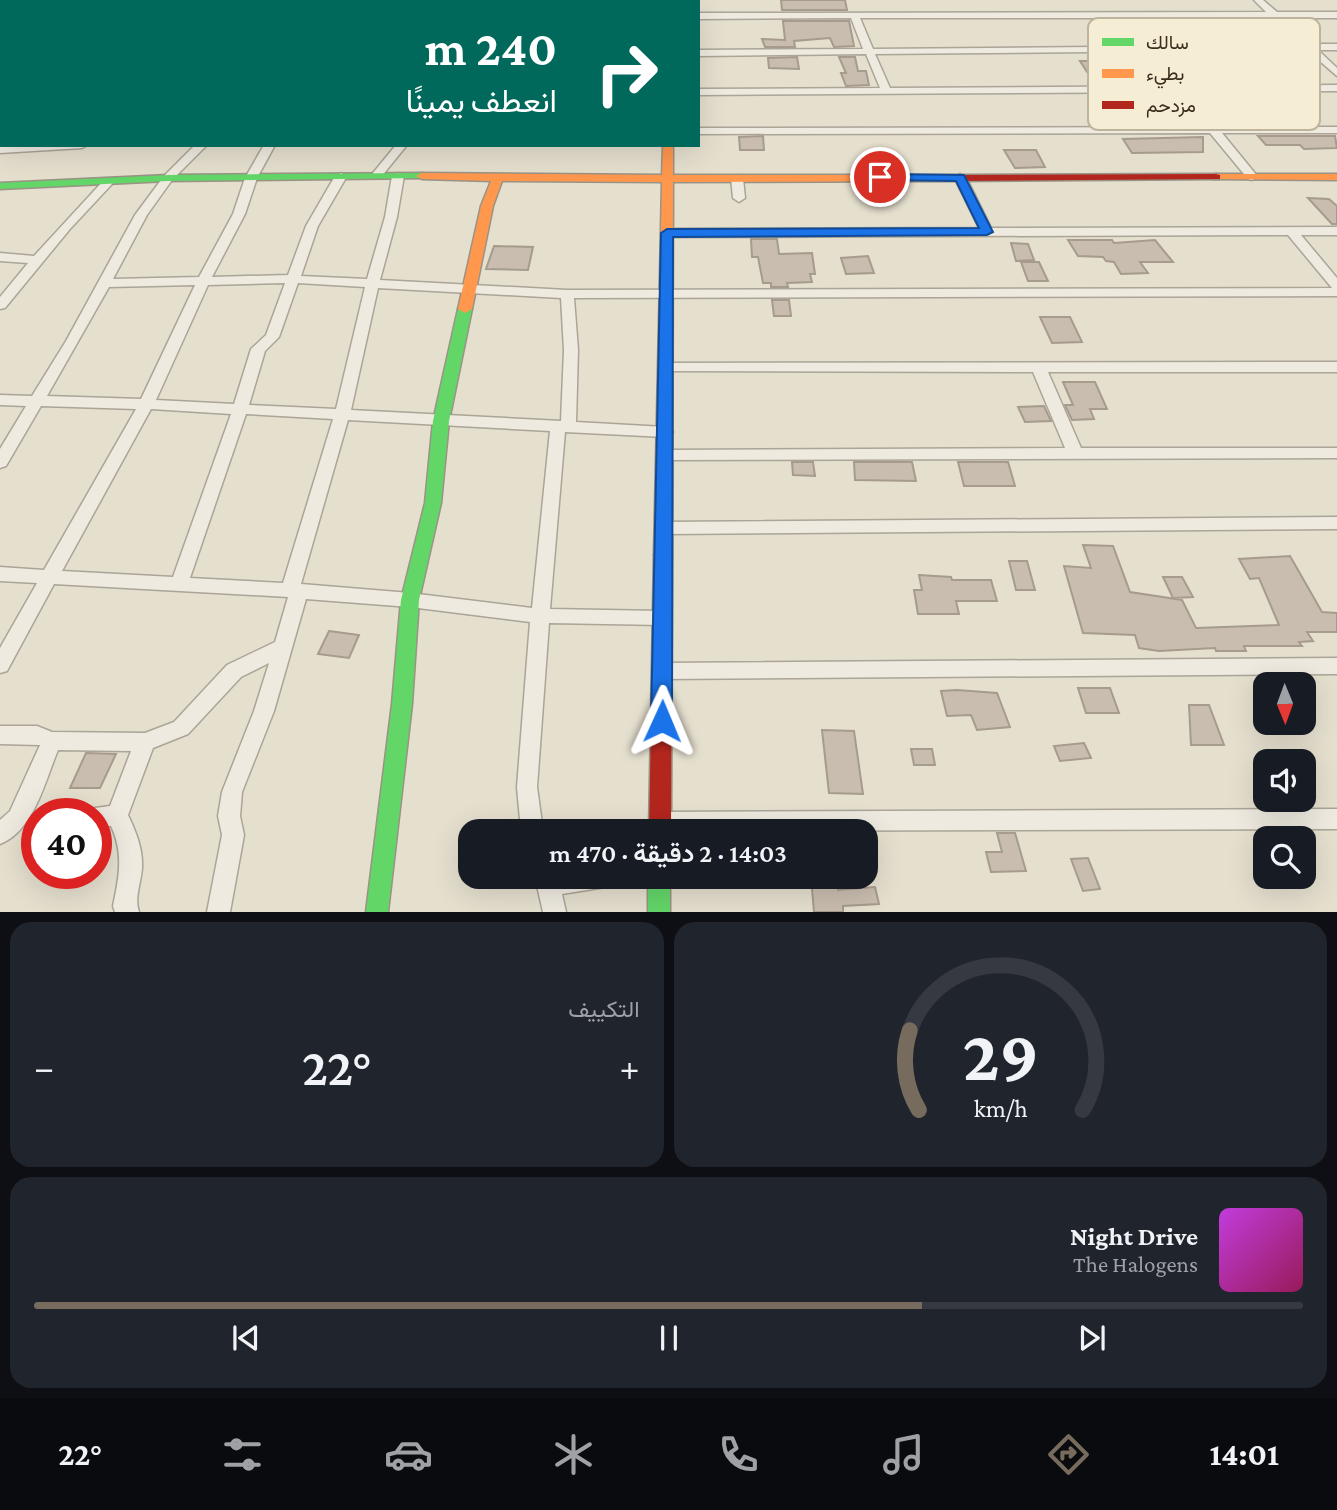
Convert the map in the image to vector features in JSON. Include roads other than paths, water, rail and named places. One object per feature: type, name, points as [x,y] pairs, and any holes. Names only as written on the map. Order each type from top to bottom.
[{"type":"street","points":[[1258,0],[1277,18]]},
{"type":"street","points":[[700,16],[1337,15]]},
{"type":"street","points":[[854,16],[886,91]]},
{"type":"street","points":[[700,53],[1088,49]]},
{"type":"street","points":[[1320,58],[1337,74]]},
{"type":"street","points":[[700,92],[1088,90]]},
{"type":"street","points":[[1213,130],[1252,177]]},
{"type":"street","points":[[700,131],[1337,130]]},
{"type":"street","points":[[0,150],[49,147]]},
{"type":"street","points":[[0,462],[38,400],[141,215],[168,178],[200,147]]},
{"type":"street","points":[[0,665],[146,404],[204,280],[243,206],[251,178],[269,147]]},
{"type":"street","points":[[377,176],[400,147]]},
{"type":"street","points":[[660,819],[668,147]]},
{"type":"street","points":[[0,186],[168,178],[341,176],[1337,177]]},
{"type":"street","points":[[179,584],[240,410],[258,349],[272,337],[312,226],[341,176]]},
{"type":"street","points":[[218,912],[233,835],[229,816],[232,792],[264,711],[282,648],[294,591],[342,416],[372,284],[391,217],[398,176]]},
{"type":"street","points":[[377,912],[402,704],[410,600],[433,503],[441,421],[468,290],[487,206],[498,176]]},
{"type":"street","points":[[960,177],[987,232]]},
{"type":"street","points":[[737,178],[739,198]]},
{"type":"street","points":[[0,305],[108,182]]},
{"type":"street","points":[[667,233],[1337,230]]},
{"type":"street","points":[[1292,231],[1337,286]]},
{"type":"street","points":[[0,257],[37,260]]},
{"type":"street","points":[[104,283],[293,279],[567,294],[1337,292]]},
{"type":"street","points":[[530,819],[527,787],[539,616],[571,350],[567,294]]},
{"type":"street","points":[[666,368],[1337,367]]},
{"type":"street","points":[[1039,368],[1075,453]]},
{"type":"street","points":[[0,400],[146,404],[665,432]]},
{"type":"street","points":[[664,455],[1337,453]]},
{"type":"street","points":[[664,528],[1337,523]]},
{"type":"street","points":[[0,574],[410,600],[539,616],[662,618]]},
{"type":"street","points":[[0,735],[37,735],[52,741],[145,742],[180,728],[234,671],[282,648]]},
{"type":"street","points":[[662,671],[1337,666]]},
{"type":"street","points":[[33,798],[52,741]]},
{"type":"street","points":[[112,805],[145,742]]},
{"type":"street","points":[[878,824],[1337,819]]},
{"type":"street","points":[[0,834],[21,822]]},
{"type":"street","points":[[112,822],[128,837],[133,862],[124,906],[128,912]]},
{"type":"street","points":[[549,889],[555,912]]},
{"type":"street","points":[[659,889],[659,912]]}]
